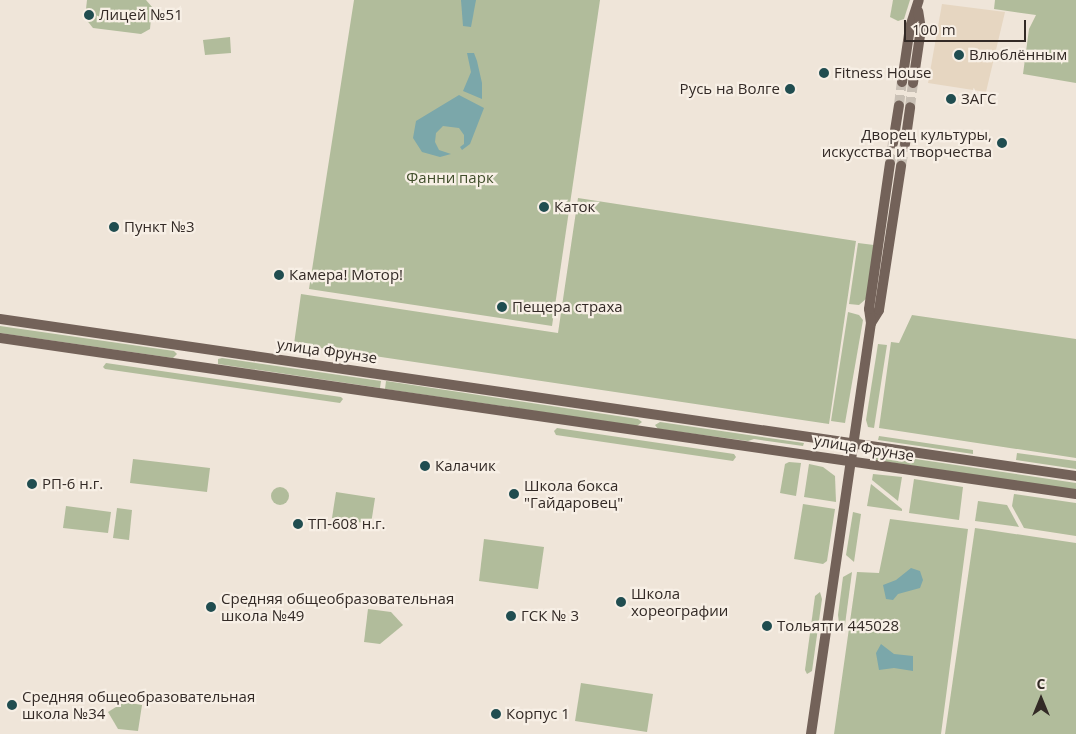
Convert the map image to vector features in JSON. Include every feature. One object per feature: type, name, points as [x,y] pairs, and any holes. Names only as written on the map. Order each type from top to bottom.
[{"type":"main road","points":[[913,83],[921,28],[918,11],[919,0]]},
{"type":"main road","points":[[902,82],[910,27],[918,11]]},
{"type":"main road","points":[[893,143],[899,105]]},
{"type":"main road","points":[[905,144],[910,107]]},
{"type":"main road","points":[[811,734],[871,322],[868,308],[890,164]]},
{"type":"main road","points":[[871,322],[879,310],[901,166]]},
{"type":"main road","name":"улица Фрунзе","points":[[0,319],[1076,476]]},
{"type":"main road","name":"улица Фрунзе","points":[[0,338],[1076,494]]},
{"type":"main road","points":[[176,363],[184,355],[179,345]]},
{"type":"main road","points":[[219,369],[212,359],[222,351]]},
{"type":"main road","points":[[648,431],[650,413]]},
{"type":"green space","points":[[87,0],[146,0],[152,7],[150,29],[141,34],[93,28],[85,18]]},
{"type":"green space","name":"Фанни парк","points":[[354,0],[600,0],[552,326],[309,289]]},
{"type":"green space","points":[[893,0],[910,0],[904,19],[898,21],[890,17]]},
{"type":"green space","points":[[995,0],[1076,0],[1076,83],[1023,74],[1029,29],[1036,15],[994,9]]},
{"type":"green space","points":[[230,37],[231,53],[205,55],[203,40]]},
{"type":"green space","points":[[578,198],[856,241],[829,424],[294,344],[301,294],[558,333]]},
{"type":"green space","points":[[858,243],[874,245],[867,298],[859,305],[849,304]]},
{"type":"green space","points":[[848,312],[859,315],[863,320],[845,423],[831,421]]},
{"type":"green space","points":[[912,315],[1076,339],[1076,458],[879,428],[891,342],[899,343]]},
{"type":"green space","points":[[0,326],[174,351],[177,354],[173,358],[0,333]]},
{"type":"green space","points":[[878,344],[887,345],[874,428],[868,427],[866,420]]},
{"type":"green space","points":[[222,358],[381,381],[380,388],[218,364],[218,359]]},
{"type":"green space","points":[[106,363],[341,397],[343,399],[340,403],[105,369],[103,367]]},
{"type":"green space","points":[[386,381],[638,419],[642,422],[637,426],[385,389]]},
{"type":"green space","points":[[660,422],[804,443],[803,446],[754,439],[748,441],[658,429],[655,425]]},
{"type":"green space","points":[[557,428],[734,454],[736,457],[733,461],[556,435],[554,431]]},
{"type":"green space","points":[[879,436],[973,450],[973,454],[878,440]]},
{"type":"green space","points":[[875,453],[1076,483],[1076,490],[874,460]]},
{"type":"green space","points":[[1017,453],[1076,461],[1076,469],[1016,460]]},
{"type":"green space","points":[[133,459],[210,468],[207,492],[130,483]]},
{"type":"green space","points":[[789,462],[801,463],[796,496],[780,493],[785,464]]},
{"type":"green space","points":[[809,464],[823,467],[835,476],[836,502],[804,497]]},
{"type":"green space","points":[[873,474],[902,477],[898,501],[872,480]]},
{"type":"green space","points":[[914,479],[963,487],[959,520],[909,513]]},
{"type":"green space","points":[[871,484],[902,509],[902,511],[867,506]]},
{"type":"green space","points":[[276,487],[284,487],[289,492],[287,503],[276,505],[271,500],[271,492]]},
{"type":"green space","points":[[336,492],[375,498],[371,524],[332,518]]},
{"type":"green space","points":[[1014,494],[1076,503],[1076,536],[1024,528],[1012,506]]},
{"type":"green space","points":[[978,501],[1007,505],[1019,527],[975,521]]},
{"type":"green space","points":[[803,504],[835,509],[827,561],[823,564],[794,559]]},
{"type":"green space","points":[[66,506],[111,512],[108,533],[63,528]]},
{"type":"green space","points":[[117,508],[132,510],[129,540],[113,538]]},
{"type":"green space","points":[[853,512],[861,514],[854,562],[846,555]]},
{"type":"green space","points":[[890,519],[968,529],[941,734],[834,734],[857,572],[879,573]]},
{"type":"green space","points":[[975,528],[1076,543],[1076,734],[945,734]]},
{"type":"green space","points":[[484,539],[544,547],[538,589],[479,581]]},
{"type":"green space","points":[[852,572],[844,632],[840,632],[838,615],[843,577]]},
{"type":"green space","points":[[820,592],[822,599],[812,671],[807,674],[805,670],[815,596]]},
{"type":"green space","points":[[368,609],[391,612],[403,625],[380,644],[364,642]]},
{"type":"green space","points":[[581,683],[653,694],[647,732],[575,721]]},
{"type":"green space","points":[[124,702],[142,705],[138,731],[118,729],[108,712]]},
{"type":"shaded area","points":[[942,4],[1005,12],[986,92],[928,83]]},
{"type":"water","points":[[461,0],[476,0],[471,27],[463,26]]},
{"type":"water","points":[[467,53],[474,53],[477,61],[482,83],[482,99],[463,91],[471,72]]},
{"type":"water","points":[[459,95],[484,108],[470,144],[462,150],[460,147],[464,144],[464,135],[459,128],[443,126],[436,133],[435,142],[439,150],[451,154],[440,157],[422,152],[413,138],[416,121]]},
{"type":"water","points":[[911,568],[920,571],[923,580],[920,588],[898,594],[893,600],[886,599],[883,585],[896,580]]},
{"type":"water","points":[[881,644],[894,654],[913,656],[913,671],[894,668],[879,670],[876,653]]},
{"type":"tunnel","points":[[899,105],[902,82]]},
{"type":"tunnel","points":[[910,107],[913,83]]},
{"type":"tunnel","points":[[890,164],[893,143]]},
{"type":"tunnel","points":[[901,166],[905,144]]},
{"type":"place","name":"Лицей №51","points":[[89,15]]},
{"type":"place","name":"Влюблённым","points":[[959,55]]},
{"type":"place","name":"Fitness House","points":[[824,73]]},
{"type":"place","name":"Русь на Волге","points":[[790,89]]},
{"type":"place","name":"ЗАГС","points":[[951,99]]},
{"type":"place","name":"Дворец культуры, искусства и творчества","points":[[1002,143]]},
{"type":"place","name":"Каток","points":[[544,207]]},
{"type":"place","name":"Пункт №3","points":[[114,227]]},
{"type":"place","name":"Камера! Мотор!","points":[[279,275]]},
{"type":"place","name":"Пещера страха","points":[[502,307]]},
{"type":"place","name":"Калачик","points":[[425,466]]},
{"type":"place","name":"РП-6 н.г.","points":[[32,484]]},
{"type":"place","name":"Школа бокса \"Гайдаровец\"","points":[[514,494]]},
{"type":"place","name":"ТП-608 н.г.","points":[[298,524]]},
{"type":"place","name":"Школа хореографии","points":[[621,602]]},
{"type":"place","name":"Средняя общеобразовательная школа №49","points":[[211,607]]},
{"type":"place","name":"ГСК № 3","points":[[511,616]]},
{"type":"place","name":"Тольятти 445028","points":[[767,626]]},
{"type":"place","name":"Средняя общеобразовательная школа №34","points":[[12,705]]},
{"type":"place","name":"Корпус 1","points":[[496,714]]}]
